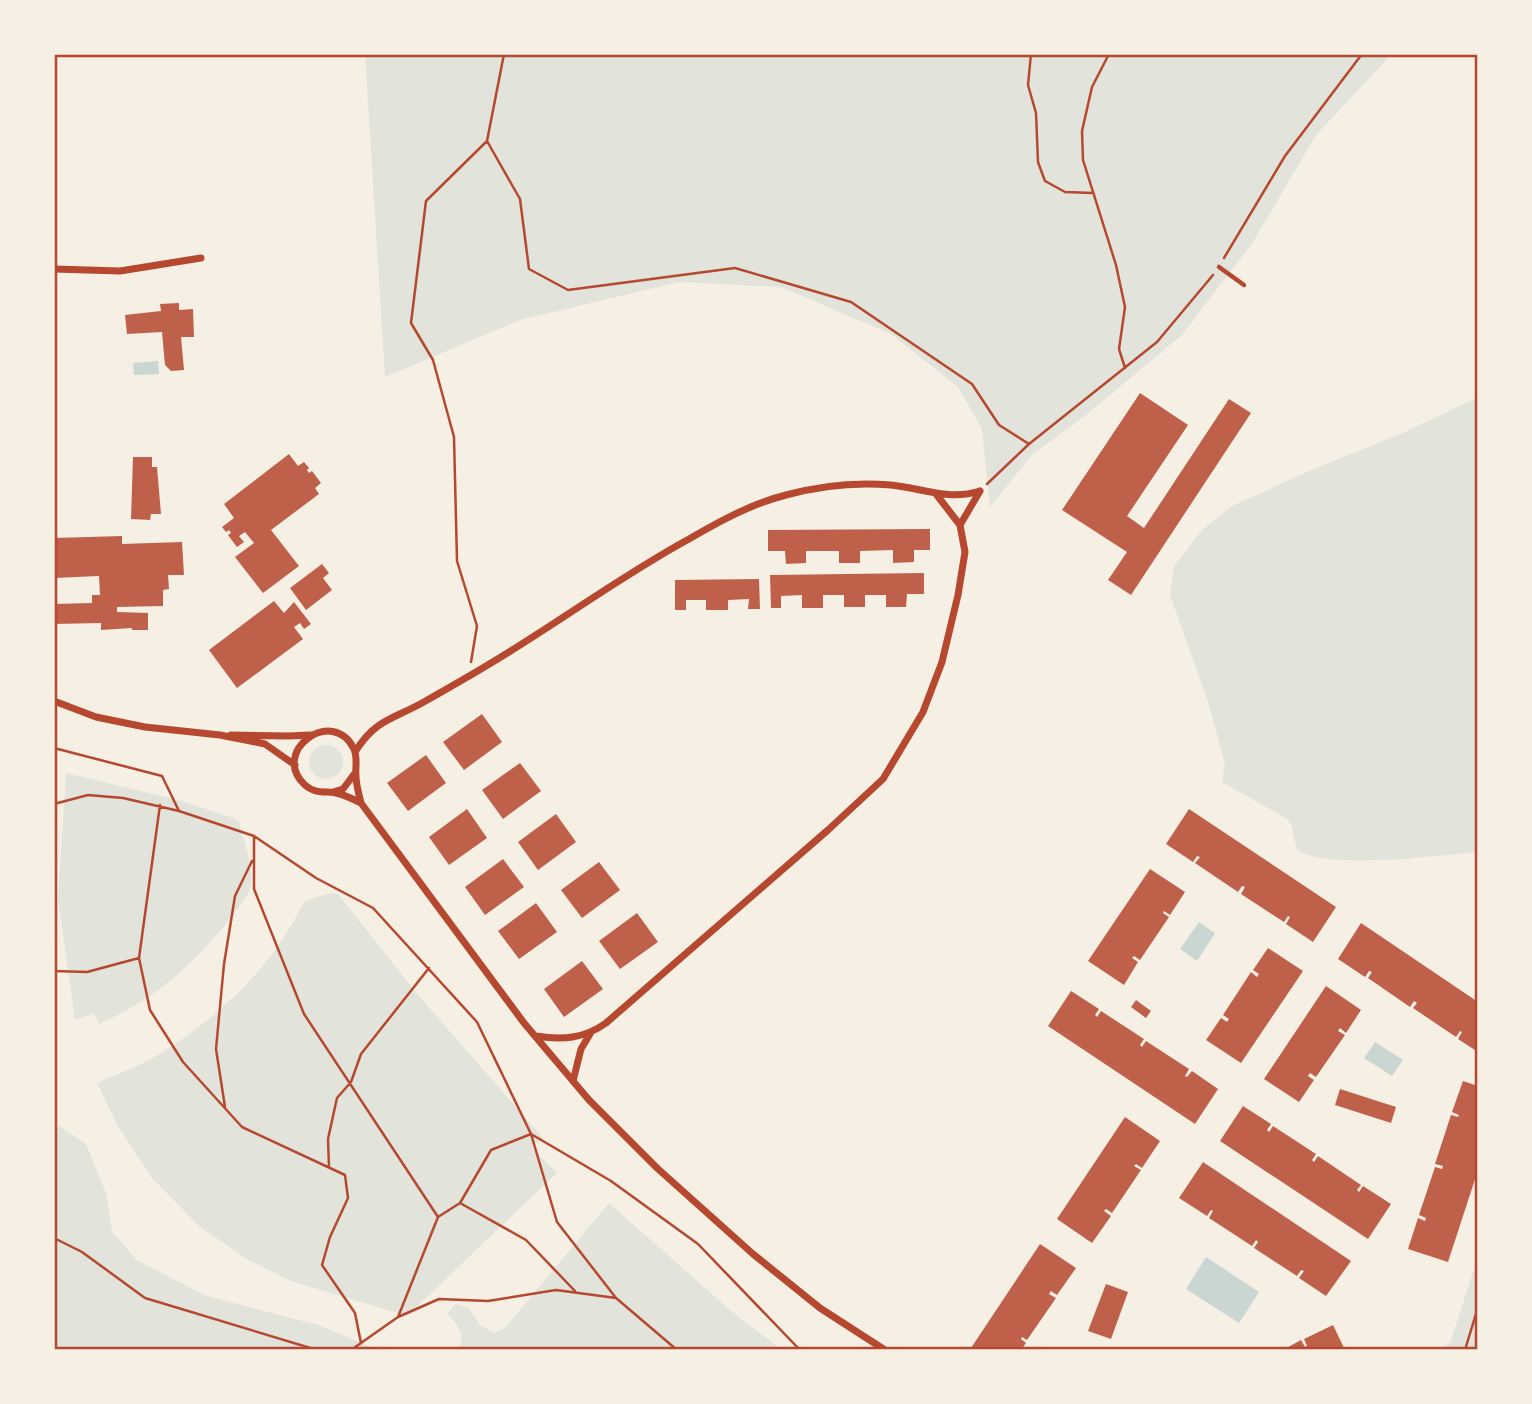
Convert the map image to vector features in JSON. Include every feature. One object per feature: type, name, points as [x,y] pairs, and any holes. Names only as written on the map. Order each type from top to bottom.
[{"type":"street","points":[[54,269],[120,271],[201,258]]},
{"type":"street","points":[[885,1350],[820,1308],[752,1254],[657,1168],[573,1081],[536,1036],[361,803],[355,772],[355,752],[371,730],[469,676],[662,554],[737,512],[786,495],[835,485],[891,485],[954,496],[980,491]]},
{"type":"street","points":[[960,525],[980,491]]},
{"type":"street","points":[[573,1081],[581,1049],[590,1034],[828,830],[883,779],[923,712],[942,663],[958,595],[965,552],[960,525],[936,494]]},
{"type":"street","points":[[54,701],[96,717],[145,727],[265,744],[295,765]]},
{"type":"street","points":[[220,736],[289,736],[333,732],[343,736],[355,752]]},
{"type":"street","points":[[313,734],[299,747],[295,765],[304,784],[322,793],[333,792],[343,789],[355,772]]},
{"type":"street","points":[[333,792],[361,803]]},
{"type":"street","points":[[536,1036],[563,1038],[590,1034]]},
{"type":"lane","points":[[1219,267],[1244,285]]},
{"type":"path","points":[[469,676],[477,626],[457,561],[454,437],[433,360],[411,323],[426,201],[487,141],[504,54]]},
{"type":"path","points":[[1031,54],[1028,85],[1036,113],[1038,162],[1045,181],[1065,192],[1093,193]]},
{"type":"path","points":[[1109,54],[1092,87],[1082,131],[1083,160],[1116,265],[1125,307],[1119,349],[1125,368]]},
{"type":"path","points":[[980,491],[1029,444],[1157,342],[1219,267],[1285,156],[1362,54]]},
{"type":"path","points":[[487,141],[520,199],[529,269],[568,290],[735,268],[851,302],[972,384],[999,425],[1029,444]]},
{"type":"path","points":[[54,748],[163,776],[179,811]]},
{"type":"path","points":[[54,804],[88,795],[123,798],[179,811],[254,836],[316,878],[373,908],[477,1021],[531,1133],[557,1222],[616,1298],[677,1350]]},
{"type":"path","points":[[160,805],[139,958],[150,1010],[183,1062],[242,1127],[345,1175],[348,1198],[330,1237],[323,1265],[355,1313],[361,1343]]},
{"type":"path","points":[[254,836],[254,889],[304,1014],[438,1217]]},
{"type":"path","points":[[225,1109],[216,1049],[224,964],[235,896],[254,858]]},
{"type":"path","points":[[54,971],[87,972],[139,958]]},
{"type":"path","points":[[330,1167],[328,1139],[337,1098],[351,1082],[361,1054],[429,968]]},
{"type":"path","points":[[398,1317],[438,1217],[460,1203],[491,1150],[531,1133]]},
{"type":"path","points":[[531,1133],[611,1181],[698,1244],[800,1350]]},
{"type":"path","points":[[460,1203],[526,1240],[577,1293]]},
{"type":"path","points":[[54,1238],[82,1252],[145,1298],[317,1350]]},
{"type":"path","points":[[351,1350],[398,1317],[439,1299],[488,1301],[555,1290],[616,1298]]},
{"type":"path","points":[[1465,1350],[1478,1307]]},
{"type":"shaded area","points":[[365,54],[1392,54],[1316,135],[1253,242],[1182,335],[1086,415],[1032,455],[990,507],[982,429],[958,387],[891,334],[781,287],[679,282],[520,320],[385,377]]},
{"type":"shaded area","points":[[158,361],[159,374],[134,375],[133,363]]},
{"type":"shaded area","points":[[1478,397],[1478,852],[1358,861],[1334,860],[1297,850],[1291,824],[1286,818],[1222,782],[1225,763],[1207,699],[1170,595],[1174,566],[1202,530],[1232,506],[1405,432]]},
{"type":"shaded area","points":[[326,745],[338,750],[343,762],[338,774],[326,779],[314,774],[309,762],[314,750]]},
{"type":"shaded area","points":[[66,773],[182,801],[233,818],[239,822],[252,878],[245,899],[200,953],[154,993],[99,1024],[94,1013],[75,1020],[58,899]]},
{"type":"shaded area","points":[[338,894],[418,995],[543,1138],[532,1148],[557,1173],[407,1316],[291,1281],[247,1259],[199,1226],[152,1178],[118,1126],[97,1083],[156,1056],[193,1032],[227,1004],[258,972],[284,937],[306,900]]},
{"type":"shaded area","points":[[1199,922],[1215,933],[1197,961],[1180,949]]},
{"type":"shaded area","points":[[1375,1042],[1403,1060],[1392,1076],[1364,1058]]},
{"type":"shaded area","points":[[59,1126],[86,1144],[106,1193],[112,1232],[137,1260],[204,1295],[318,1325],[378,1350],[54,1350],[54,1131]]},
{"type":"shaded area","points":[[609,1203],[730,1310],[782,1350],[458,1350],[461,1334],[447,1313],[456,1304],[468,1307],[480,1325],[494,1333],[504,1329]]},
{"type":"shaded area","points":[[1206,1257],[1259,1292],[1239,1323],[1186,1289]]},
{"type":"shaded area","points":[[1478,1257],[1478,1350],[1436,1350],[1450,1343]]},
{"type":"building","points":[[179,303],[179,310],[193,309],[194,337],[181,337],[184,370],[171,371],[165,365],[162,332],[127,334],[125,315],[161,311],[160,304]]},
{"type":"building","points":[[1140,393],[1188,425],[1127,516],[1144,528],[1229,399],[1251,413],[1131,595],[1108,580],[1127,552],[1062,510]]},
{"type":"building","points":[[289,454],[298,466],[304,462],[309,473],[312,471],[321,483],[315,488],[319,494],[271,530],[299,566],[263,593],[235,557],[254,543],[245,532],[239,536],[244,542],[237,547],[228,535],[231,533],[229,530],[226,532],[222,527],[234,518],[224,504]]},
{"type":"building","points":[[133,457],[152,457],[152,467],[157,467],[161,514],[151,514],[150,520],[131,519]]},
{"type":"building","points":[[930,529],[930,550],[914,550],[914,562],[893,563],[893,550],[860,551],[860,563],[839,563],[839,551],[806,551],[806,563],[786,564],[785,551],[768,551],[768,530]]},
{"type":"building","points":[[122,536],[122,544],[182,542],[184,575],[168,575],[169,589],[163,590],[163,606],[117,607],[117,612],[148,613],[148,630],[101,630],[101,623],[54,624],[54,604],[92,603],[92,595],[100,595],[99,576],[54,578],[54,538]]},
{"type":"building","points":[[322,564],[329,573],[323,578],[332,590],[306,610],[290,588]]},
{"type":"building","points":[[924,573],[924,594],[907,594],[906,607],[886,607],[886,595],[865,595],[865,607],[844,607],[844,595],[823,595],[823,608],[802,608],[802,595],[781,596],[781,608],[771,608],[770,575]]},
{"type":"building","points":[[759,579],[760,609],[748,609],[749,599],[728,600],[728,610],[706,610],[706,600],[686,600],[686,610],[675,610],[675,580]]},
{"type":"building","points":[[274,601],[284,613],[294,602],[311,624],[304,629],[300,623],[294,627],[303,639],[237,688],[209,650]]},
{"type":"building","points":[[482,714],[502,742],[464,770],[443,742]]},
{"type":"building","points":[[426,755],[446,783],[408,811],[387,783]]},
{"type":"building","points":[[520,763],[541,791],[503,819],[482,790]]},
{"type":"building","points":[[467,809],[487,838],[449,865],[429,837]]},
{"type":"building","points":[[1189,809],[1336,907],[1313,942],[1286,924],[1290,917],[1284,922],[1241,894],[1245,887],[1242,886],[1238,892],[1195,863],[1200,857],[1197,856],[1193,862],[1166,844]]},
{"type":"building","points":[[556,814],[576,842],[538,870],[518,842]]},
{"type":"building","points":[[503,859],[524,887],[485,915],[465,887]]},
{"type":"building","points":[[599,862],[620,890],[582,918],[561,890]]},
{"type":"building","points":[[1150,869],[1185,892],[1170,915],[1164,911],[1169,917],[1140,960],[1134,956],[1132,958],[1138,962],[1124,985],[1088,961]]},
{"type":"building","points":[[536,903],[557,932],[519,959],[498,931]]},
{"type":"building","points":[[637,913],[658,942],[620,969],[599,941]]},
{"type":"building","points":[[1361,923],[1478,1002],[1478,1052],[1458,1039],[1462,1032],[1456,1037],[1413,1008],[1417,1003],[1414,1001],[1410,1007],[1368,978],[1372,972],[1369,971],[1365,977],[1338,959]]},
{"type":"building","points":[[1268,948],[1303,971],[1241,1063],[1206,1040],[1221,1018],[1227,1022],[1229,1019],[1223,1015],[1251,972],[1257,977],[1259,974],[1253,970]]},
{"type":"building","points":[[582,961],[603,989],[564,1017],[544,989]]},
{"type":"building","points":[[1326,986],[1361,1010],[1346,1033],[1340,1028],[1338,1031],[1345,1035],[1316,1077],[1310,1073],[1308,1076],[1314,1080],[1299,1102],[1264,1079]]},
{"type":"building","points":[[1071,991],[1099,1009],[1095,1015],[1097,1017],[1101,1011],[1144,1039],[1140,1045],[1142,1047],[1146,1041],[1189,1069],[1185,1076],[1192,1071],[1218,1089],[1195,1124],[1048,1026]]},
{"type":"building","points":[[1136,1000],[1151,1011],[1146,1018],[1131,1007]]},
{"type":"building","points":[[1463,1081],[1478,1086],[1478,1170],[1448,1262],[1408,1249],[1418,1218],[1425,1221],[1426,1218],[1419,1215],[1435,1167],[1442,1169],[1443,1166],[1435,1164],[1451,1115],[1459,1115],[1452,1112]]},
{"type":"building","points":[[1340,1089],[1396,1107],[1391,1123],[1335,1105]]},
{"type":"building","points":[[1243,1106],[1271,1124],[1267,1130],[1269,1132],[1273,1126],[1316,1154],[1312,1160],[1314,1162],[1318,1156],[1361,1185],[1357,1190],[1359,1192],[1363,1186],[1391,1204],[1368,1239],[1220,1141]]},
{"type":"building","points":[[1125,1117],[1160,1141],[1142,1168],[1136,1164],[1134,1166],[1141,1170],[1112,1213],[1106,1209],[1104,1211],[1111,1216],[1092,1243],[1057,1219]]},
{"type":"building","points":[[1203,1162],[1351,1261],[1326,1296],[1299,1278],[1304,1271],[1301,1270],[1297,1276],[1254,1248],[1258,1242],[1256,1240],[1252,1246],[1209,1218],[1213,1211],[1207,1216],[1179,1198]]},
{"type":"building","points":[[1040,1244],[1076,1268],[1057,1295],[1051,1291],[1049,1294],[1056,1298],[1027,1340],[1022,1337],[1026,1343],[1021,1350],[974,1350],[971,1348]]},
{"type":"building","points":[[1106,1284],[1128,1292],[1111,1339],[1088,1331]]},
{"type":"building","points":[[1333,1325],[1345,1350],[1283,1350],[1301,1340],[1305,1347],[1307,1346],[1304,1339]]}]
